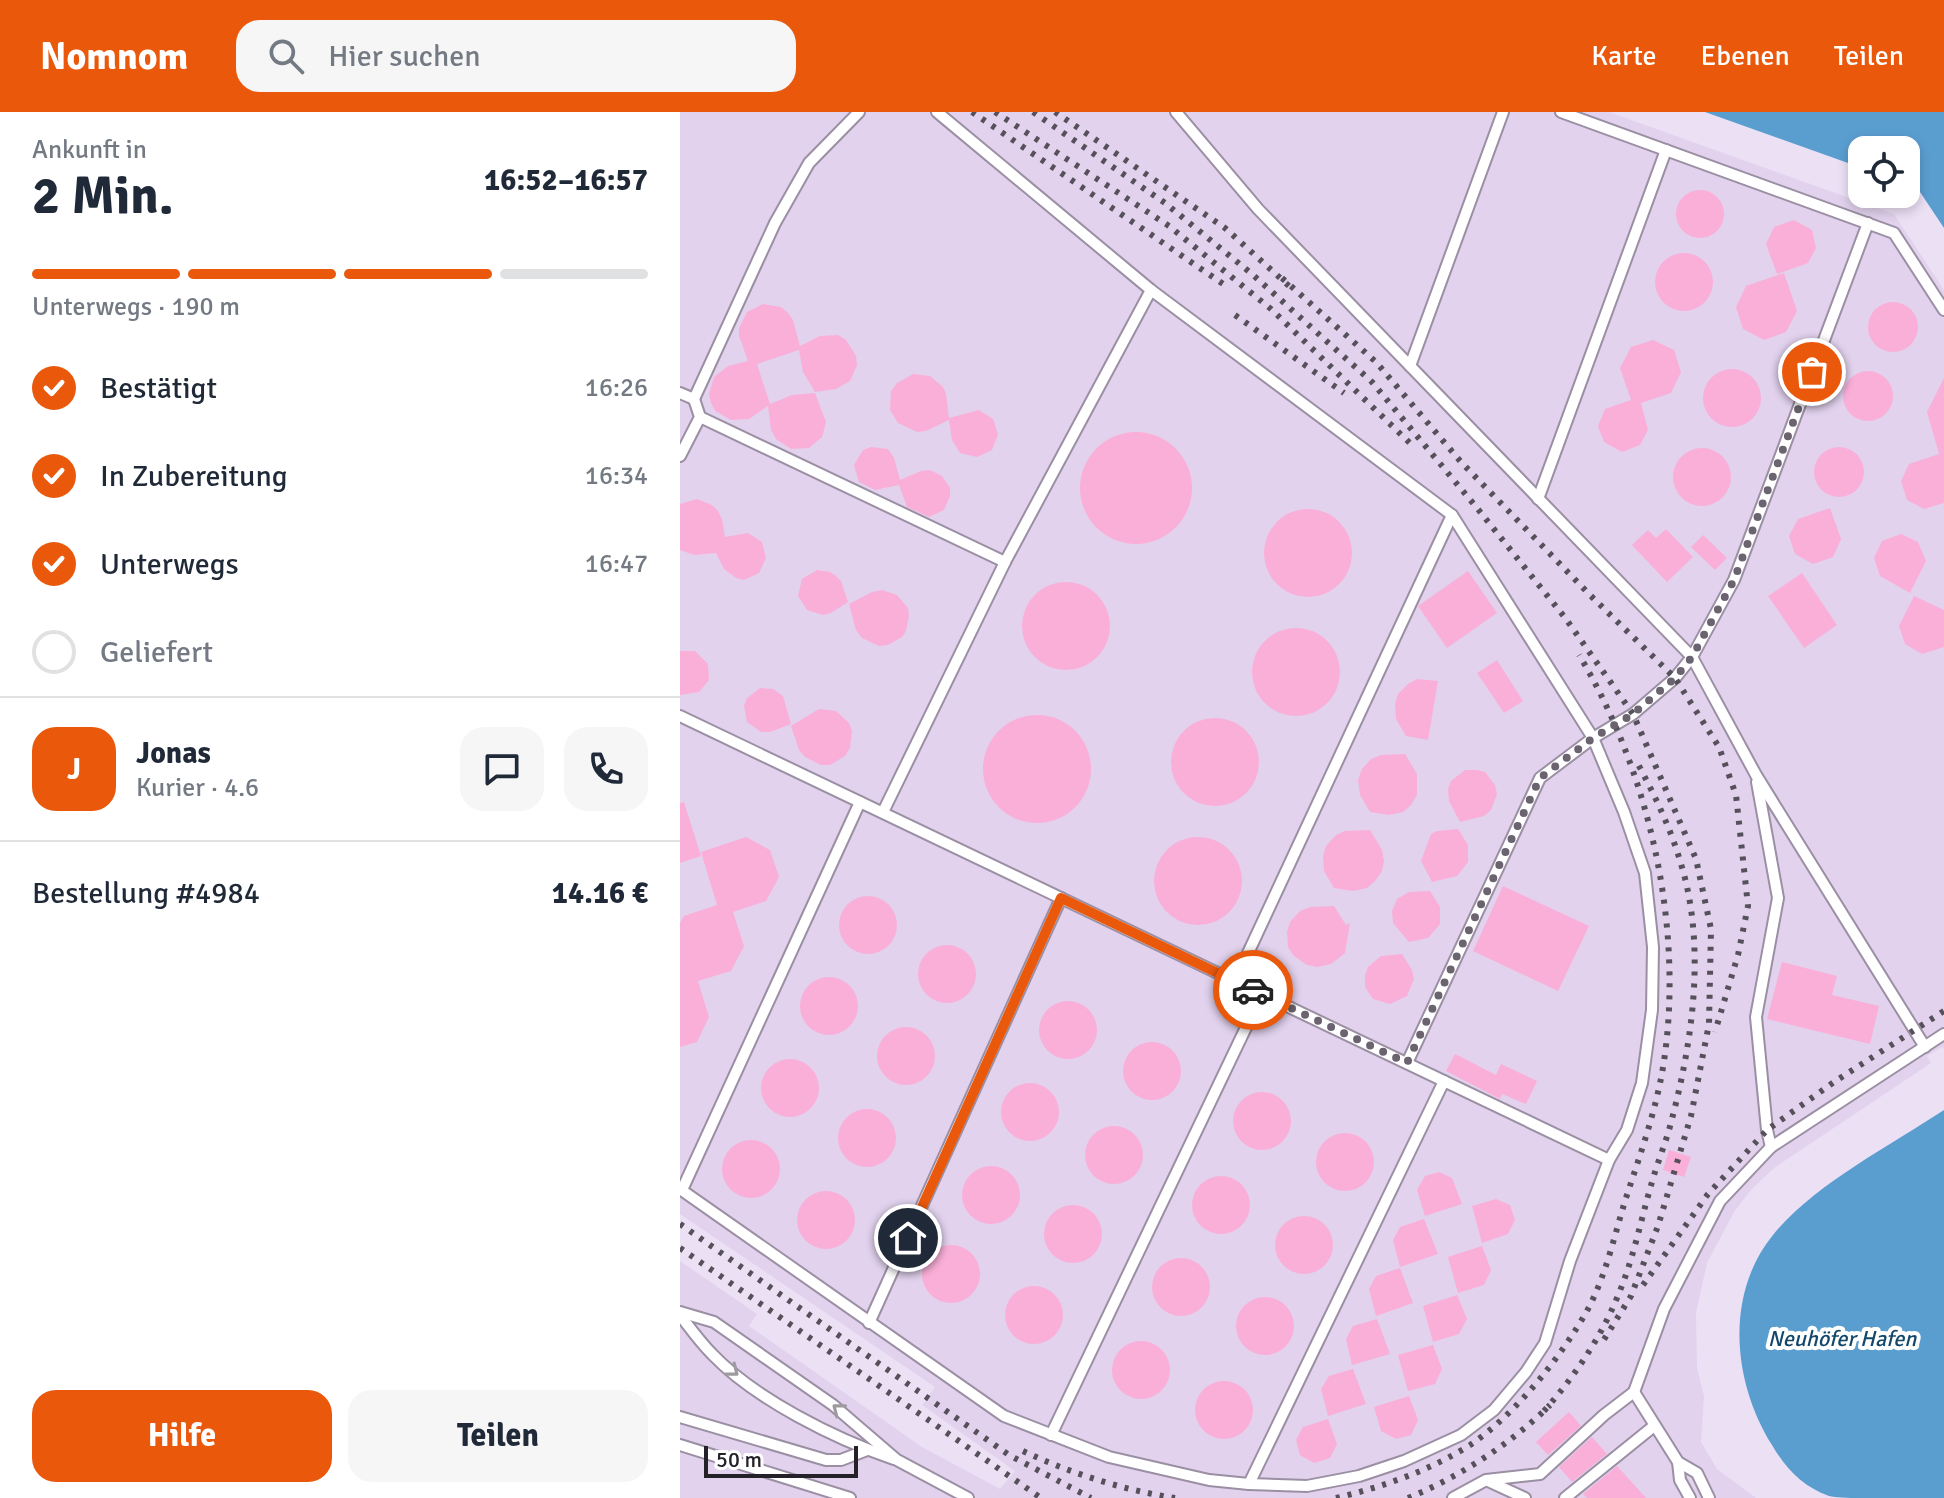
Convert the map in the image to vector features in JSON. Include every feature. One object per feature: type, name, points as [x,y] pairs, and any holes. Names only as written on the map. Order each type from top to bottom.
[{"type":"lane","points":[[680,456],[700,417],[694,399],[775,223],[809,163],[859,112]]},
{"type":"lane","points":[[860,802],[681,1190],[1004,1416],[1109,1457],[1209,1480],[1307,1486],[1359,1476],[1404,1461],[1461,1435],[1494,1410],[1526,1372],[1545,1343],[1570,1261],[1609,1160],[1627,1130],[1642,1083],[1652,1010],[1653,947],[1645,873],[1593,738],[1452,515],[1151,290],[937,112]]},
{"type":"lane","points":[[1176,112],[1258,209],[1692,657],[1756,775],[1925,1047]]},
{"type":"lane","points":[[1410,366],[1503,112]]},
{"type":"lane","points":[[1561,112],[1894,233],[1944,310]]},
{"type":"lane","points":[[1538,499],[1666,150]]},
{"type":"lane","points":[[1407,1063],[1540,778],[1593,738],[1633,714],[1675,678],[1692,657],[1734,580],[1868,223]]},
{"type":"lane","points":[[883,812],[1005,562],[1151,290]]},
{"type":"lane","points":[[680,393],[694,399]]},
{"type":"lane","points":[[700,417],[1005,562]]},
{"type":"lane","points":[[1235,981],[1452,515]]},
{"type":"lane","points":[[680,716],[1609,1160]]},
{"type":"lane","points":[[1756,775],[1778,898],[1756,1017],[1771,1147]]},
{"type":"lane","points":[[869,1323],[1061,898]]},
{"type":"lane","points":[[1051,1435],[1262,994]]},
{"type":"lane","points":[[1453,1498],[1486,1480],[1540,1474],[1634,1392],[1664,1309],[1720,1201],[1771,1147],[1944,1034]]},
{"type":"lane","points":[[1249,1484],[1444,1081]]},
{"type":"lane","points":[[680,1314],[713,1355],[799,1417],[867,1450],[897,1460],[968,1498]]},
{"type":"lane","points":[[680,1314],[714,1322],[833,1405],[897,1460]]},
{"type":"lane","points":[[1634,1392],[1678,1462],[1697,1473],[1709,1498]]},
{"type":"lane","points":[[680,1417],[826,1460],[841,1460],[867,1450]]},
{"type":"lane","points":[[1565,1498],[1654,1426]]},
{"type":"lane","points":[[680,1445],[850,1498]]},
{"type":"lane","points":[[1678,1462],[1680,1480],[1690,1498]]},
{"type":"lane","points":[[1486,1480],[1525,1498]]},
{"type":"shaded area","points":[[680,112],[1609,112],[1848,198],[1848,208],[1877,208],[1894,214],[1944,290],[1944,1049],[1942,1047],[1927,1056],[1931,1063],[1774,1168],[1734,1212],[1707,1263],[1696,1313],[1697,1368],[1704,1396],[1701,1442],[1717,1469],[1756,1498],[680,1498],[680,1261],[757,1314],[749,1326],[922,1447],[1000,1489],[1015,1471],[922,1405],[935,1387],[680,1214]]},
{"type":"water","points":[[1705,112],[1944,112],[1944,228],[1920,192],[1920,136],[1848,136],[1848,163]]},
{"type":"water","name":"Neuhöfer Hafen","points":[[1944,1110],[1944,1498],[1829,1496],[1811,1488],[1789,1469],[1759,1421],[1742,1367],[1741,1311],[1747,1284],[1757,1259],[1789,1217],[1853,1167]]},
{"type":"building","points":[[1700,190],[1717,197],[1724,214],[1717,231],[1700,238],[1683,231],[1676,214],[1683,197]]},
{"type":"building","points":[[1794,220],[1812,230],[1816,248],[1808,263],[1777,274],[1766,244],[1774,227]]},
{"type":"building","points":[[1684,253],[1695,255],[1704,262],[1711,271],[1711,293],[1704,302],[1695,309],[1684,311],[1673,309],[1664,302],[1657,293],[1655,282],[1657,271],[1664,262],[1673,255]]},
{"type":"building","points":[[1784,273],[1797,311],[1786,332],[1764,340],[1743,329],[1736,307],[1746,286]]},
{"type":"building","points":[[1893,302],[1910,310],[1918,327],[1910,344],[1893,352],[1876,344],[1868,327],[1876,310]]},
{"type":"building","points":[[763,304],[781,307],[788,313],[800,346],[820,336],[838,335],[846,340],[856,356],[857,365],[850,381],[836,389],[815,392],[803,372],[799,350],[757,364],[770,404],[792,395],[815,393],[826,422],[822,437],[809,448],[791,449],[776,439],[771,430],[768,406],[749,419],[731,420],[715,411],[711,403],[709,394],[714,377],[728,366],[748,361],[739,328],[747,312]]},
{"type":"building","points":[[1653,340],[1674,350],[1681,372],[1671,393],[1641,403],[1648,430],[1640,445],[1622,452],[1604,442],[1598,426],[1605,409],[1631,400],[1620,368],[1631,347]]},
{"type":"building","points":[[1732,369],[1743,371],[1752,378],[1759,387],[1759,409],[1752,418],[1743,425],[1732,427],[1721,425],[1712,418],[1705,409],[1703,398],[1705,387],[1712,378],[1721,371]]},
{"type":"building","points":[[1868,371],[1885,379],[1893,396],[1885,413],[1868,421],[1851,413],[1843,396],[1851,379]]},
{"type":"building","points":[[913,374],[930,376],[943,387],[949,418],[979,410],[993,419],[998,434],[992,450],[977,457],[960,453],[952,440],[949,420],[917,432],[898,423],[890,410],[891,391],[897,383]]},
{"type":"building","points":[[1944,378],[1944,503],[1924,509],[1907,500],[1901,481],[1909,464],[1939,454],[1927,412]]},
{"type":"building","points":[[1136,432],[1158,436],[1176,448],[1188,466],[1192,488],[1188,510],[1176,528],[1158,540],[1136,544],[1114,540],[1096,528],[1084,510],[1080,488],[1084,466],[1096,448],[1114,436]]},
{"type":"building","points":[[871,447],[888,449],[900,480],[930,470],[942,476],[950,488],[944,510],[929,517],[907,507],[899,485],[875,490],[859,482],[854,465],[863,450]]},
{"type":"building","points":[[1839,447],[1856,455],[1864,472],[1856,489],[1839,497],[1822,489],[1814,472],[1822,455]]},
{"type":"building","points":[[1702,448],[1713,450],[1722,457],[1729,466],[1729,488],[1722,497],[1713,504],[1702,506],[1691,504],[1682,497],[1675,488],[1673,477],[1675,466],[1682,457],[1691,450]]},
{"type":"building","points":[[697,499],[718,511],[725,537],[748,533],[762,542],[766,558],[759,573],[744,580],[736,578],[724,569],[716,553],[694,555],[680,550],[680,504]]},
{"type":"building","points":[[1830,508],[1841,539],[1833,557],[1813,564],[1795,554],[1789,536],[1798,519]]},
{"type":"building","points":[[1308,509],[1325,513],[1339,522],[1348,536],[1352,553],[1348,570],[1339,584],[1325,593],[1308,597],[1291,593],[1277,584],[1268,570],[1264,553],[1268,536],[1277,522],[1291,513]]},
{"type":"building","points":[[1666,529],[1693,557],[1667,582],[1632,545],[1648,530],[1656,538]]},
{"type":"building","points":[[1901,534],[1918,542],[1926,561],[1910,593],[1880,576],[1874,558],[1882,541]]},
{"type":"building","points":[[1703,535],[1727,558],[1715,570],[1691,547]]},
{"type":"building","points":[[817,570],[830,572],[841,581],[848,602],[823,615],[807,610],[798,596],[802,579]]},
{"type":"building","points":[[1468,571],[1497,613],[1447,648],[1418,606]]},
{"type":"building","points":[[1802,573],[1837,625],[1804,648],[1768,596]]},
{"type":"building","points":[[1066,582],[1083,586],[1097,595],[1106,609],[1110,626],[1106,643],[1097,657],[1083,666],[1066,670],[1049,666],[1035,657],[1026,643],[1022,626],[1026,609],[1035,595],[1049,586]]},
{"type":"building","points":[[882,590],[897,595],[908,608],[909,616],[902,637],[879,646],[862,638],[856,630],[849,604]]},
{"type":"building","points":[[1914,596],[1944,610],[1944,647],[1922,654],[1905,644],[1899,626]]},
{"type":"building","points":[[1296,628],[1313,632],[1327,641],[1336,655],[1340,672],[1336,689],[1327,703],[1313,712],[1296,716],[1279,712],[1265,703],[1256,689],[1252,672],[1256,655],[1265,641],[1279,632]]},
{"type":"building","points":[[680,651],[695,651],[708,664],[709,680],[699,692],[680,695]]},
{"type":"building","points":[[1497,660],[1523,701],[1504,713],[1477,673]]},
{"type":"building","points":[[1417,679],[1438,681],[1428,740],[1406,736],[1396,719],[1398,694]]},
{"type":"building","points":[[760,688],[773,689],[783,696],[791,724],[761,732],[747,722],[744,706],[747,698]]},
{"type":"building","points":[[819,709],[836,711],[849,723],[852,731],[850,748],[845,756],[830,765],[821,765],[805,757],[799,750],[791,726]]},
{"type":"building","points":[[1037,715],[1058,719],[1075,731],[1087,748],[1091,769],[1087,790],[1075,807],[1058,819],[1037,823],[1016,819],[999,807],[987,790],[983,769],[987,748],[999,731],[1016,719]]},
{"type":"building","points":[[1215,718],[1232,722],[1246,731],[1255,745],[1259,762],[1255,779],[1246,793],[1232,802],[1215,806],[1198,802],[1184,793],[1175,779],[1171,762],[1175,745],[1184,731],[1198,722]]},
{"type":"building","points":[[1405,754],[1417,774],[1417,795],[1411,805],[1403,812],[1389,815],[1370,812],[1360,795],[1358,780],[1362,769],[1371,759],[1381,755]]},
{"type":"building","points":[[1465,770],[1485,772],[1495,785],[1497,794],[1491,810],[1484,816],[1460,822],[1449,801],[1448,789],[1451,781]]},
{"type":"building","points":[[684,802],[701,856],[680,863],[680,803]]},
{"type":"building","points":[[1458,829],[1468,845],[1468,862],[1457,876],[1432,882],[1421,861],[1431,834]]},
{"type":"building","points":[[1370,830],[1382,850],[1382,871],[1367,888],[1353,891],[1334,888],[1324,871],[1326,846],[1336,835],[1345,831]]},
{"type":"building","points":[[746,837],[770,850],[779,877],[766,901],[733,912],[744,946],[731,971],[698,981],[709,1017],[697,1042],[680,1047],[680,923],[684,916],[717,905],[701,852]]},
{"type":"building","points":[[1198,837],[1215,841],[1229,850],[1238,864],[1242,881],[1238,898],[1229,912],[1215,921],[1198,925],[1181,921],[1167,912],[1158,898],[1154,881],[1158,864],[1167,850],[1181,841]]},
{"type":"building","points":[[1503,886],[1589,926],[1558,991],[1473,951]]},
{"type":"building","points":[[1430,891],[1440,907],[1440,924],[1428,938],[1409,942],[1393,923],[1392,911],[1397,899],[1409,892]]},
{"type":"building","points":[[868,896],[879,898],[888,905],[895,914],[895,936],[888,945],[879,952],[868,954],[857,952],[848,945],[841,936],[839,925],[841,914],[848,905],[857,898]]},
{"type":"building","points":[[1334,906],[1346,925],[1350,923],[1345,953],[1331,964],[1317,967],[1307,965],[1294,956],[1288,947],[1290,922],[1300,911],[1310,907]]},
{"type":"building","points":[[947,945],[958,947],[967,954],[974,963],[974,985],[967,994],[958,1001],[947,1003],[936,1001],[927,994],[920,985],[918,974],[920,963],[927,954],[936,947]]},
{"type":"building","points":[[1402,954],[1414,979],[1407,996],[1390,1004],[1373,999],[1365,987],[1368,967],[1381,956]]},
{"type":"building","points":[[1782,962],[1837,976],[1832,995],[1879,1006],[1870,1044],[1767,1019]]},
{"type":"building","points":[[829,977],[840,979],[849,986],[856,995],[856,1017],[849,1026],[840,1033],[829,1035],[818,1033],[809,1026],[802,1017],[800,1006],[802,995],[809,986],[818,979]]},
{"type":"building","points":[[1068,1001],[1079,1003],[1088,1010],[1095,1019],[1095,1041],[1088,1050],[1079,1057],[1068,1059],[1057,1057],[1048,1050],[1041,1041],[1039,1030],[1041,1019],[1048,1010],[1057,1003]]},
{"type":"building","points":[[906,1027],[917,1029],[926,1036],[933,1045],[933,1067],[926,1076],[917,1083],[906,1085],[895,1083],[886,1076],[879,1067],[877,1056],[879,1045],[886,1036],[895,1029]]},
{"type":"building","points":[[1152,1042],[1163,1044],[1172,1051],[1179,1060],[1179,1082],[1172,1091],[1163,1098],[1152,1100],[1141,1098],[1132,1091],[1125,1082],[1123,1071],[1125,1060],[1132,1051],[1141,1044]]},
{"type":"building","points":[[1455,1054],[1496,1075],[1501,1064],[1537,1081],[1526,1104],[1502,1094],[1500,1099],[1446,1071]]},
{"type":"building","points":[[790,1059],[801,1061],[810,1068],[817,1077],[817,1099],[810,1108],[801,1115],[790,1117],[779,1115],[770,1108],[763,1099],[761,1088],[763,1077],[770,1068],[779,1061]]},
{"type":"building","points":[[1030,1083],[1041,1085],[1050,1092],[1057,1101],[1057,1123],[1050,1132],[1041,1139],[1030,1141],[1019,1139],[1010,1132],[1003,1123],[1001,1112],[1003,1101],[1010,1092],[1019,1085]]},
{"type":"building","points":[[1262,1092],[1273,1094],[1282,1101],[1289,1110],[1289,1132],[1282,1141],[1273,1148],[1262,1150],[1251,1148],[1242,1141],[1235,1132],[1233,1121],[1235,1110],[1242,1101],[1251,1094]]},
{"type":"building","points":[[867,1109],[878,1111],[887,1118],[894,1127],[894,1149],[887,1158],[878,1165],[867,1167],[856,1165],[847,1158],[840,1149],[838,1138],[840,1127],[847,1118],[856,1111]]},
{"type":"building","points":[[1114,1126],[1125,1128],[1134,1135],[1141,1144],[1141,1166],[1134,1175],[1125,1182],[1114,1184],[1103,1182],[1094,1175],[1087,1166],[1085,1155],[1087,1144],[1094,1135],[1103,1128]]},
{"type":"building","points":[[1345,1133],[1356,1135],[1365,1142],[1372,1151],[1372,1173],[1365,1182],[1356,1189],[1345,1191],[1334,1189],[1325,1182],[1318,1173],[1316,1162],[1318,1151],[1325,1142],[1334,1135]]},
{"type":"building","points":[[751,1140],[762,1142],[771,1149],[778,1158],[778,1180],[771,1189],[762,1196],[751,1198],[740,1196],[731,1189],[724,1180],[722,1169],[724,1158],[731,1149],[740,1142]]},
{"type":"building","points":[[1669,1150],[1691,1157],[1684,1177],[1663,1170]]},
{"type":"building","points":[[991,1166],[1002,1168],[1011,1175],[1018,1184],[1018,1206],[1011,1215],[1002,1222],[991,1224],[980,1222],[971,1215],[964,1206],[962,1195],[964,1184],[971,1175],[980,1168]]},
{"type":"building","points":[[1439,1172],[1452,1178],[1462,1204],[1425,1216],[1417,1190],[1425,1176]]},
{"type":"building","points":[[1221,1176],[1232,1178],[1241,1185],[1248,1194],[1248,1216],[1241,1225],[1232,1232],[1221,1234],[1210,1232],[1201,1225],[1194,1216],[1192,1205],[1194,1194],[1201,1185],[1210,1178]]},
{"type":"building","points":[[826,1191],[837,1193],[846,1200],[853,1209],[853,1231],[846,1240],[837,1247],[826,1249],[815,1247],[806,1240],[799,1231],[797,1220],[799,1209],[806,1200],[815,1193]]},
{"type":"building","points":[[1496,1199],[1510,1205],[1515,1220],[1508,1234],[1482,1243],[1472,1206]]},
{"type":"building","points":[[1073,1205],[1084,1207],[1093,1214],[1100,1223],[1100,1245],[1093,1254],[1084,1261],[1073,1263],[1062,1261],[1053,1254],[1046,1245],[1044,1234],[1046,1223],[1053,1214],[1062,1207]]},
{"type":"building","points":[[1304,1216],[1315,1218],[1324,1225],[1331,1234],[1331,1256],[1324,1265],[1315,1272],[1304,1274],[1293,1272],[1284,1265],[1277,1256],[1275,1245],[1277,1234],[1284,1225],[1293,1218]]},
{"type":"building","points":[[1424,1219],[1438,1254],[1400,1267],[1393,1240],[1400,1227]]},
{"type":"building","points":[[951,1245],[962,1247],[971,1254],[978,1263],[978,1285],[971,1294],[962,1301],[951,1303],[940,1301],[931,1294],[924,1285],[922,1274],[924,1263],[931,1254],[940,1247]]},
{"type":"building","points":[[1482,1246],[1491,1270],[1484,1285],[1458,1293],[1448,1257]]},
{"type":"building","points":[[1181,1258],[1192,1260],[1201,1267],[1208,1276],[1208,1298],[1201,1307],[1192,1314],[1181,1316],[1170,1314],[1161,1307],[1154,1298],[1152,1287],[1154,1276],[1161,1267],[1170,1260]]},
{"type":"building","points":[[1400,1268],[1413,1303],[1376,1316],[1369,1289],[1376,1276]]},
{"type":"building","points":[[1034,1286],[1045,1288],[1054,1295],[1061,1304],[1061,1326],[1054,1335],[1045,1342],[1034,1344],[1023,1342],[1014,1335],[1007,1326],[1005,1315],[1007,1304],[1014,1295],[1023,1288]]},
{"type":"building","points":[[1457,1295],[1467,1319],[1459,1334],[1433,1342],[1423,1306]]},
{"type":"building","points":[[1265,1297],[1276,1299],[1285,1306],[1292,1315],[1292,1337],[1285,1346],[1276,1353],[1265,1355],[1254,1353],[1245,1346],[1238,1337],[1236,1326],[1238,1315],[1245,1306],[1254,1299]]},
{"type":"building","points":[[1377,1319],[1390,1354],[1352,1365],[1346,1339],[1353,1326]]},
{"type":"building","points":[[1141,1341],[1152,1343],[1161,1350],[1168,1359],[1168,1381],[1161,1390],[1152,1397],[1141,1399],[1130,1397],[1121,1390],[1114,1381],[1112,1370],[1114,1359],[1121,1350],[1130,1343]]},
{"type":"building","points":[[1433,1345],[1442,1369],[1435,1384],[1408,1391],[1398,1355]]},
{"type":"building","points":[[1353,1369],[1366,1404],[1328,1416],[1321,1389],[1329,1376]]},
{"type":"building","points":[[1224,1381],[1235,1383],[1244,1390],[1251,1399],[1251,1421],[1244,1430],[1235,1437],[1224,1439],[1213,1437],[1204,1430],[1197,1421],[1195,1410],[1197,1399],[1204,1390],[1213,1383]]},
{"type":"building","points":[[1409,1396],[1418,1420],[1411,1435],[1396,1439],[1381,1431],[1374,1407]]},
{"type":"building","points":[[1569,1412],[1581,1426],[1548,1455],[1536,1442]]},
{"type":"building","points":[[1328,1419],[1337,1444],[1330,1458],[1314,1463],[1300,1455],[1296,1440],[1303,1427]]},
{"type":"building","points":[[1592,1437],[1607,1454],[1572,1482],[1559,1467]]},
{"type":"building","points":[[1617,1466],[1646,1498],[1587,1498],[1583,1494]]},
{"type":"railway","points":[[972,112],[1226,286]]},
{"type":"railway","points":[[995,112],[1169,226],[1271,309],[1415,448]]},
{"type":"railway","points":[[1033,112],[1165,203],[1252,274],[1372,382],[1566,619],[1633,714],[1696,859],[1711,929],[1709,1024],[1691,1116],[1658,1226],[1631,1296],[1600,1346]]},
{"type":"railway","points":[[1055,112],[1225,228],[1289,286]]},
{"type":"railway","points":[[1282,278],[1376,362],[1461,462],[1675,678],[1719,747],[1736,795],[1748,906],[1738,955],[1715,1032]]},
{"type":"railway","points":[[1235,315],[1344,393]]},
{"type":"railway","points":[[1336,1498],[1405,1477],[1470,1445],[1504,1418],[1536,1383],[1565,1346],[1600,1283],[1648,1131],[1661,1079],[1669,1010],[1669,957],[1664,904],[1655,851],[1625,748],[1604,700],[1579,655]]},
{"type":"railway","points":[[1544,1411],[1596,1340],[1624,1279],[1669,1130],[1690,1031],[1695,963],[1689,896],[1672,838],[1638,764]]},
{"type":"railway","points":[[1643,1285],[1708,1194],[1767,1130],[1834,1082],[1944,1011]]},
{"type":"railway","points":[[680,1224],[1009,1455],[1091,1498]]},
{"type":"railway","points":[[680,1248],[1041,1498]]},
{"type":"railway","points":[[1408,1498],[1484,1458],[1519,1433],[1550,1405]]},
{"type":"railway","points":[[1023,1451],[1097,1480],[1175,1498]]},
{"type":"way so far","points":[[1253,990],[1407,1063],[1540,778],[1593,738],[1633,714],[1675,678],[1692,657],[1734,580],[1812,372]]},
{"type":"route","points":[[908,1238],[1061,898],[1253,990]]}]
